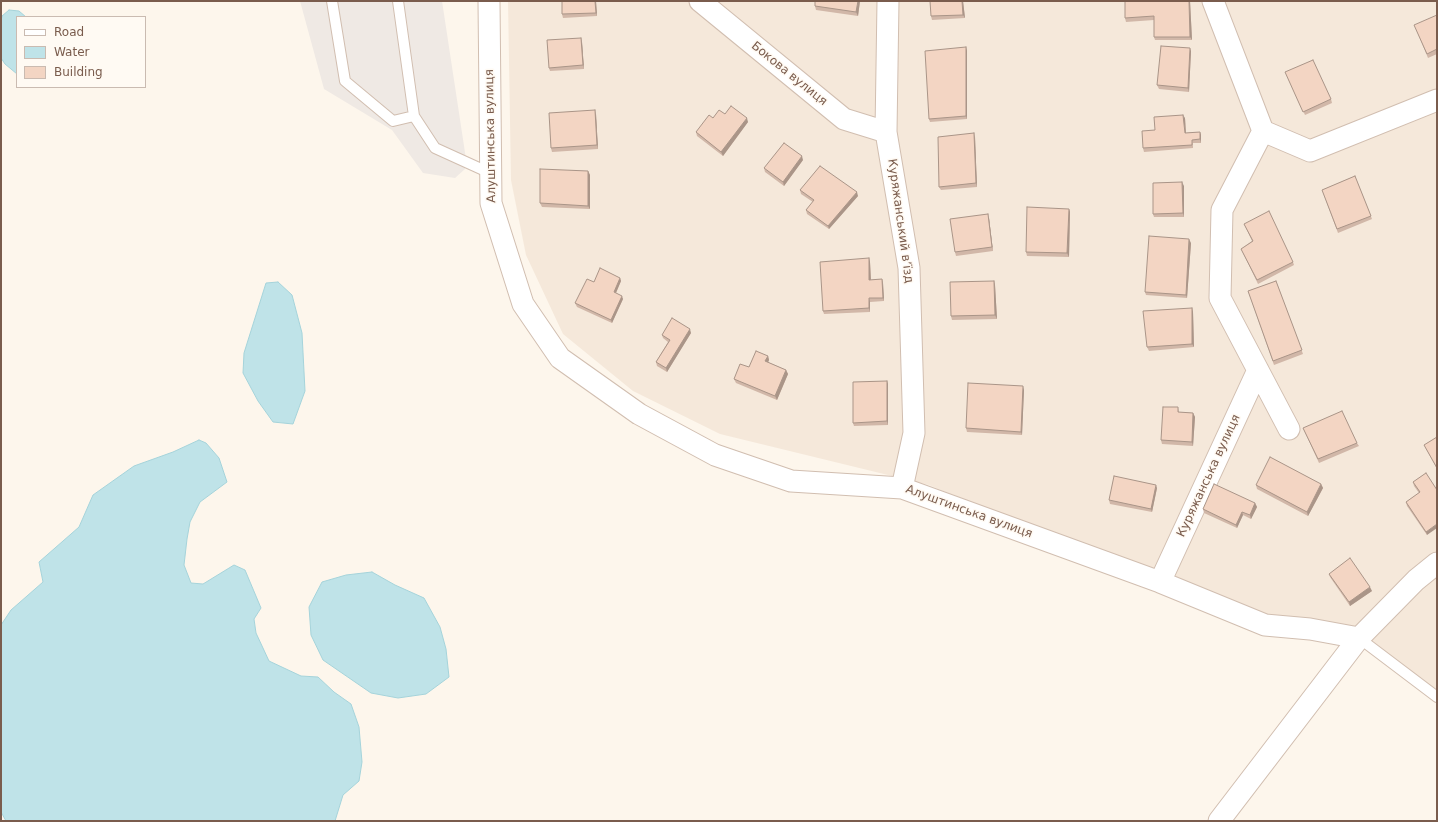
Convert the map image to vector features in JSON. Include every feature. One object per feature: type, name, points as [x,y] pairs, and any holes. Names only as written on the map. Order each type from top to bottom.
[{"type":"street","name":"Алуштинська вулиця","points":[[489,1],[491,203],[523,304],[560,358],[640,414],[715,455],[791,482],[902,488],[1160,582],[1265,625],[1310,629],[1359,638]]},
{"type":"street","name":"Бокова вулиця","points":[[700,1],[844,119],[886,132]]},
{"type":"street","name":"Куряжанський в’їзд","points":[[888,1],[886,132],[909,268],[914,434],[902,488]]},
{"type":"street","points":[[1213,1],[1264,131],[1310,151],[1437,100]]},
{"type":"street","points":[[1264,131],[1222,210],[1220,298],[1288,429]]},
{"type":"street","name":"Куряжанська вулиця","points":[[1160,582],[1258,370]]},
{"type":"street","points":[[1220,821],[1359,638],[1416,580],[1433,570]]},
{"type":"lane","points":[[332,1],[345,81],[393,121],[414,116]]},
{"type":"lane","points":[[398,1],[414,116],[435,148],[490,173]]},
{"type":"lane","points":[[1359,638],[1437,697]]},
{"type":"shaded area","points":[[300,1],[442,1],[466,159],[465,169],[455,178],[423,173],[392,130],[324,89]]},
{"type":"shaded area","points":[[508,1],[1437,1],[1437,693],[1348,633],[1260,625],[929,485],[720,434],[633,391],[563,334],[526,255],[511,180]]},
{"type":"water","points":[[9,10],[19,11],[25,16],[16,16],[16,73],[5,64],[1,58],[2,16]]},
{"type":"water","points":[[278,282],[292,295],[302,333],[305,391],[293,424],[273,422],[258,401],[243,373],[244,353],[266,283]]},
{"type":"water","points":[[199,440],[206,443],[219,458],[227,482],[200,502],[190,522],[184,565],[191,583],[203,584],[234,565],[245,570],[261,608],[254,619],[256,633],[269,661],[301,676],[318,677],[334,692],[351,704],[359,727],[362,762],[359,781],[343,795],[335,821],[6,821],[1,812],[1,625],[11,610],[43,582],[39,562],[79,527],[93,495],[134,466],[173,452]]},
{"type":"water","points":[[372,572],[395,585],[424,598],[440,627],[446,649],[449,677],[426,694],[398,698],[371,693],[323,660],[311,635],[309,607],[322,582],[346,575]]},
{"type":"building","points":[[562,1],[595,1],[596,13],[562,14]]},
{"type":"building","points":[[815,1],[858,1],[856,12],[815,6]]},
{"type":"building","points":[[930,1],[962,1],[963,15],[931,16]]},
{"type":"building","points":[[1125,1],[1189,1],[1190,37],[1154,37],[1154,16],[1125,18]]},
{"type":"building","points":[[1437,15],[1437,49],[1427,54],[1414,25]]},
{"type":"building","points":[[581,38],[583,65],[549,68],[547,40]]},
{"type":"building","points":[[1161,46],[1190,48],[1188,88],[1157,85]]},
{"type":"building","points":[[966,47],[966,116],[929,119],[925,51]]},
{"type":"building","points":[[1313,60],[1331,99],[1303,112],[1285,72]]},
{"type":"building","points":[[731,106],[747,118],[721,152],[696,132],[709,115],[713,118],[719,110],[725,114]]},
{"type":"building","points":[[595,110],[597,145],[551,148],[549,113]]},
{"type":"building","points":[[1183,115],[1185,133],[1200,132],[1200,139],[1192,140],[1192,145],[1143,148],[1142,131],[1155,130],[1154,117]]},
{"type":"building","points":[[974,133],[976,183],[939,187],[938,137]]},
{"type":"building","points":[[784,143],[802,156],[783,182],[764,168]]},
{"type":"building","points":[[820,166],[857,192],[828,226],[806,210],[814,200],[800,190]]},
{"type":"building","points":[[540,169],[588,171],[588,206],[540,203]]},
{"type":"building","points":[[1355,176],[1371,216],[1337,229],[1322,190]]},
{"type":"building","points":[[1182,182],[1183,213],[1153,214],[1153,183]]},
{"type":"building","points":[[1027,207],[1069,209],[1067,253],[1026,252]]},
{"type":"building","points":[[1269,211],[1293,262],[1257,280],[1241,249],[1253,241],[1244,224]]},
{"type":"building","points":[[988,214],[992,247],[955,252],[950,219]]},
{"type":"building","points":[[1149,236],[1189,239],[1186,295],[1145,292]]},
{"type":"building","points":[[869,258],[869,280],[882,279],[883,298],[869,298],[869,308],[823,311],[820,262]]},
{"type":"building","points":[[600,268],[620,278],[614,292],[622,296],[611,320],[575,303],[587,279],[594,282]]},
{"type":"building","points":[[994,281],[995,315],[951,316],[950,282]]},
{"type":"building","points":[[1276,281],[1302,350],[1273,361],[1248,291]]},
{"type":"building","points":[[1192,308],[1192,344],[1147,347],[1143,311]]},
{"type":"building","points":[[672,318],[690,329],[666,368],[656,362],[670,340],[662,335]]},
{"type":"building","points":[[756,351],[768,356],[765,361],[786,370],[775,396],[734,379],[740,364],[749,367]]},
{"type":"building","points":[[887,381],[887,421],[853,423],[853,382]]},
{"type":"building","points":[[968,383],[1023,386],[1021,432],[966,428]]},
{"type":"building","points":[[1163,407],[1178,407],[1178,412],[1193,413],[1192,442],[1161,440]]},
{"type":"building","points":[[1342,411],[1357,443],[1318,459],[1303,428]]},
{"type":"building","points":[[1437,437],[1437,468],[1424,445]]},
{"type":"building","points":[[1270,457],[1321,484],[1307,512],[1256,485]]},
{"type":"building","points":[[1426,473],[1437,490],[1437,524],[1426,532],[1406,502],[1420,492],[1413,482]]},
{"type":"building","points":[[1114,476],[1156,485],[1151,509],[1109,500]]},
{"type":"building","points":[[1214,484],[1255,503],[1250,515],[1242,512],[1236,525],[1203,509]]},
{"type":"building","points":[[1350,558],[1370,587],[1349,602],[1329,574]]}]
